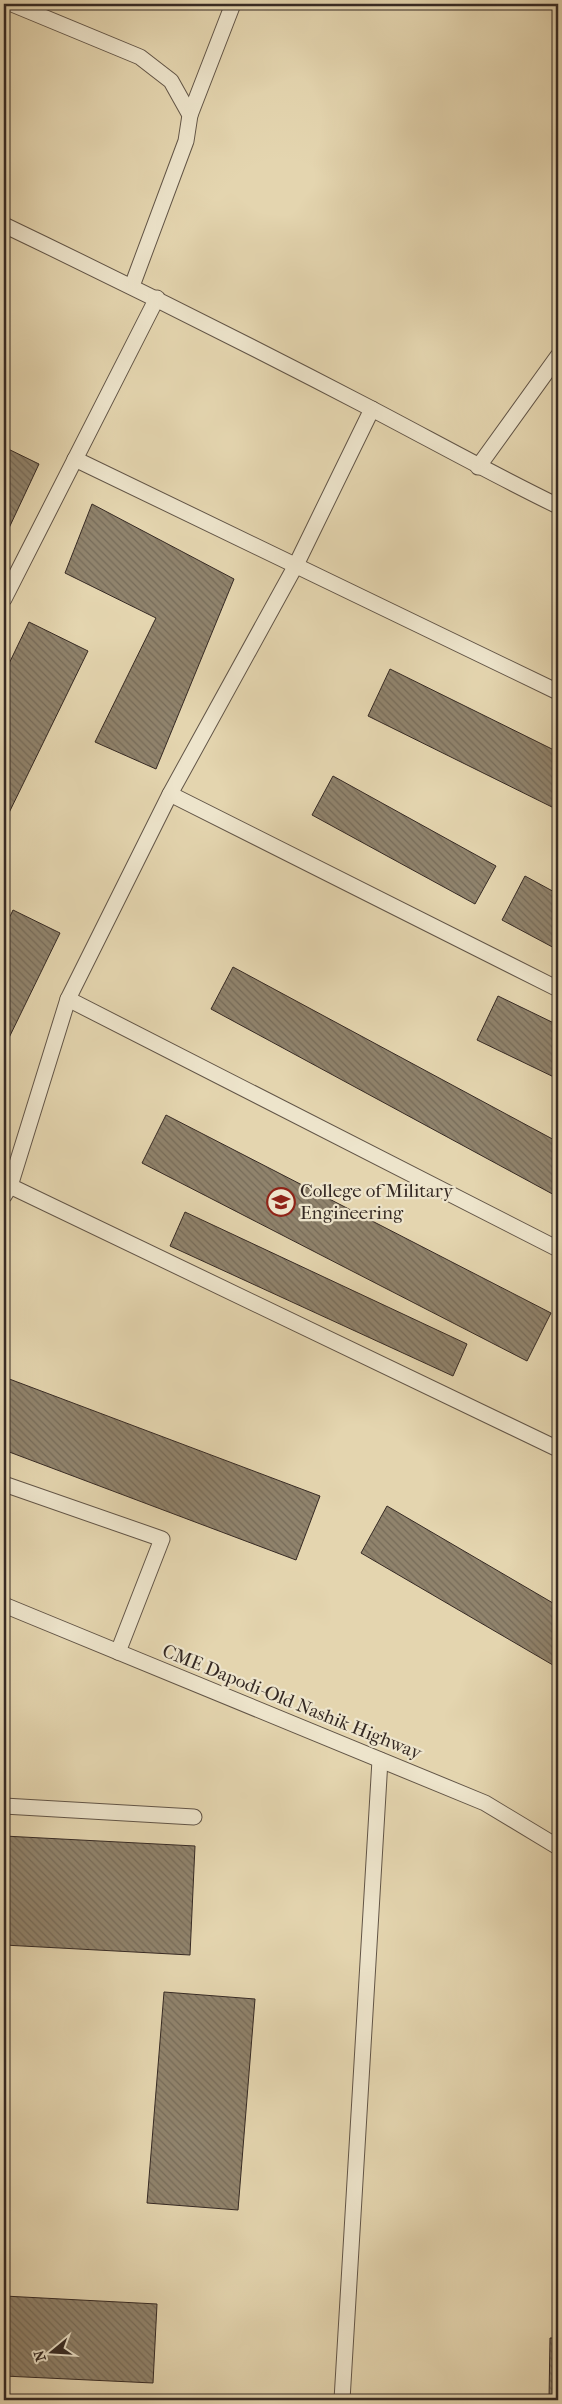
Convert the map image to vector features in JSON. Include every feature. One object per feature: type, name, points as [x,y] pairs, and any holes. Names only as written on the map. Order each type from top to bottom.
[{"type":"lane","points":[[12,4],[140,57],[171,81],[190,115]]},
{"type":"lane","points":[[132,286],[186,142],[190,115],[233,4]]},
{"type":"lane","points":[[4,225],[157,298],[372,409],[478,467],[558,506]]},
{"type":"lane","points":[[4,599],[157,298]]},
{"type":"lane","points":[[478,467],[558,356]]},
{"type":"lane","points":[[372,409],[296,565],[170,794],[68,999],[7,1191],[558,1449]]},
{"type":"lane","points":[[76,459],[558,692]]},
{"type":"lane","points":[[170,794],[558,989]]},
{"type":"lane","points":[[68,999],[558,1249]]},
{"type":"lane","points":[[4,1484],[162,1539],[118,1652]]},
{"type":"lane","name":"CME Dapodi-Old Nashik Highway","points":[[4,1605],[486,1803],[558,1848]]},
{"type":"lane","points":[[342,2400],[380,1760]]},
{"type":"lane","points":[[4,1806],[194,1817]]},
{"type":"building","points":[[4,447],[39,464],[9,528],[4,526]]},
{"type":"building","points":[[92,504],[234,579],[156,769],[95,742],[156,618],[65,573]]},
{"type":"building","points":[[29,622],[88,651],[4,823],[4,674]]},
{"type":"building","points":[[390,669],[558,752],[558,810],[368,716]]},
{"type":"building","points":[[333,776],[496,866],[475,904],[312,815]]},
{"type":"building","points":[[525,876],[558,894],[558,950],[502,920]]},
{"type":"building","points":[[13,910],[60,933],[4,1048],[4,929]]},
{"type":"building","points":[[233,967],[558,1142],[558,1197],[211,1009]]},
{"type":"building","points":[[498,996],[558,1025],[558,1079],[477,1040]]},
{"type":"building","points":[[166,1115],[551,1313],[527,1361],[142,1163]]},
{"type":"building","points":[[185,1212],[467,1344],[453,1376],[170,1246]]},
{"type":"building","points":[[4,1377],[320,1496],[296,1560],[4,1450]]},
{"type":"building","points":[[387,1506],[558,1606],[558,1668],[361,1553]]},
{"type":"building","points":[[4,1836],[195,1846],[190,1955],[4,1945]]},
{"type":"building","points":[[164,1992],[255,1999],[238,2210],[147,2203]]},
{"type":"building","points":[[4,2296],[157,2304],[153,2383],[4,2376]]},
{"type":"building","points":[[550,2338],[558,2338],[558,2400],[549,2399]]},
{"type":"place","name":"College of Military Engineering","points":[[281,1202]]}]
